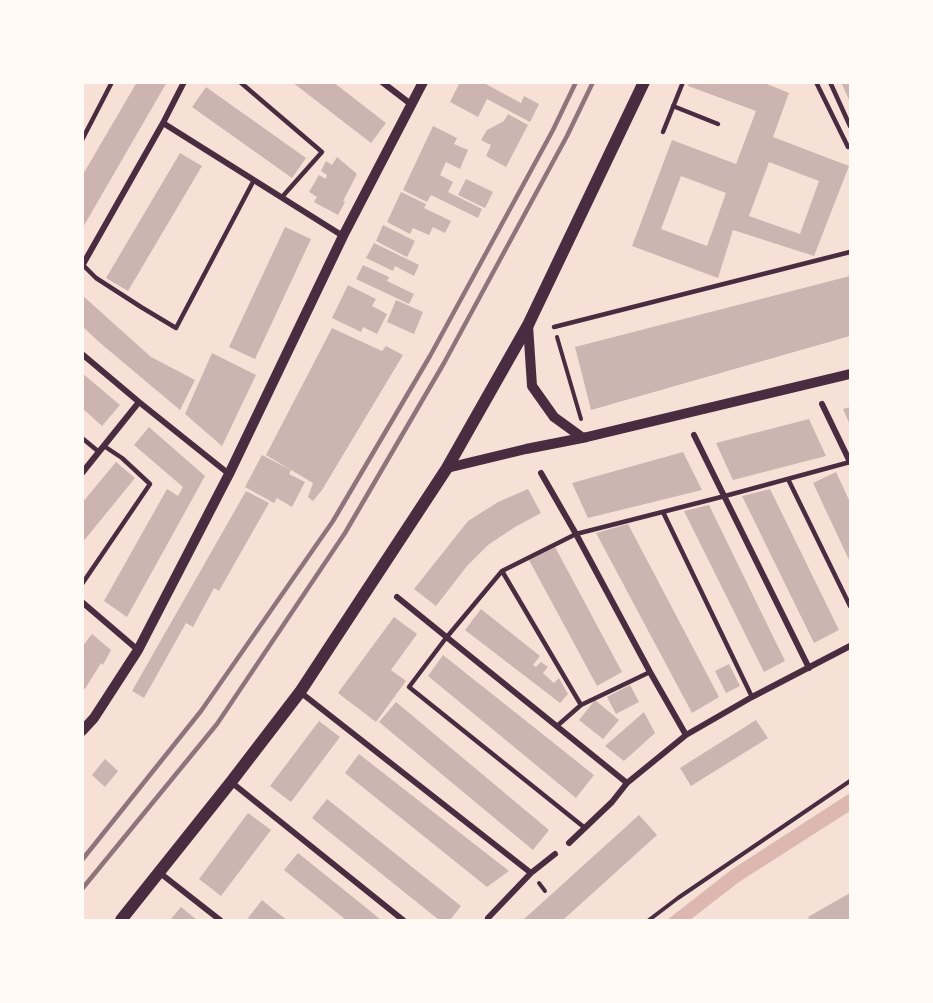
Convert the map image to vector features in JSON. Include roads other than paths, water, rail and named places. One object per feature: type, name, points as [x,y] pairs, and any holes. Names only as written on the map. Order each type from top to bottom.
[{"type":"main road","points":[[121,921],[300,692],[447,468],[528,326],[644,82]]},
{"type":"street","points":[[83,265],[184,82]]},
{"type":"street","points":[[382,82],[412,105]]},
{"type":"street","points":[[82,731],[94,718],[138,650],[229,474],[343,236],[423,82]]},
{"type":"street","points":[[163,123],[343,236]]},
{"type":"street","points":[[528,326],[532,386],[554,417],[585,438]]},
{"type":"street","points":[[82,354],[229,474]]},
{"type":"street","points":[[447,468],[585,438],[850,374]]},
{"type":"street","points":[[82,473],[138,402]]},
{"type":"street","points":[[822,404],[850,462]]},
{"type":"street","points":[[694,435],[809,668]]},
{"type":"street","points":[[541,473],[686,735]]},
{"type":"street","points":[[397,597],[627,783]]},
{"type":"street","points":[[82,602],[138,650]]},
{"type":"street","points":[[569,843],[612,802],[627,783],[686,735],[752,697],[850,646]]},
{"type":"street","points":[[300,692],[531,873]]},
{"type":"street","points":[[231,782],[403,921]]},
{"type":"street","points":[[488,918],[531,873],[555,854]]},
{"type":"street","points":[[160,873],[220,921]]},
{"type":"lane","points":[[82,140],[112,82]]},
{"type":"lane","points":[[240,82],[322,152],[282,197]]},
{"type":"lane","points":[[663,132],[682,82]]},
{"type":"lane","points":[[816,82],[848,147]]},
{"type":"lane","points":[[830,82],[850,126]]},
{"type":"lane","points":[[673,106],[718,124]]},
{"type":"lane","points":[[83,265],[96,278],[177,328],[254,180]]},
{"type":"lane","points":[[554,327],[850,252]]},
{"type":"lane","points":[[82,438],[99,452]]},
{"type":"lane","points":[[82,584],[150,484],[122,458],[104,446]]},
{"type":"lane","points":[[585,828],[409,687],[502,571],[576,534],[850,462]]},
{"type":"lane","points":[[788,478],[850,606]]},
{"type":"lane","points":[[663,512],[752,697]]},
{"type":"lane","points":[[502,571],[581,705]]},
{"type":"lane","points":[[557,726],[581,705],[650,672]]},
{"type":"railway","points":[[82,860],[201,711],[333,521],[430,356],[553,130],[576,82]]},
{"type":"railway","points":[[82,889],[217,724],[345,533],[444,363],[567,136],[593,82]]}]
